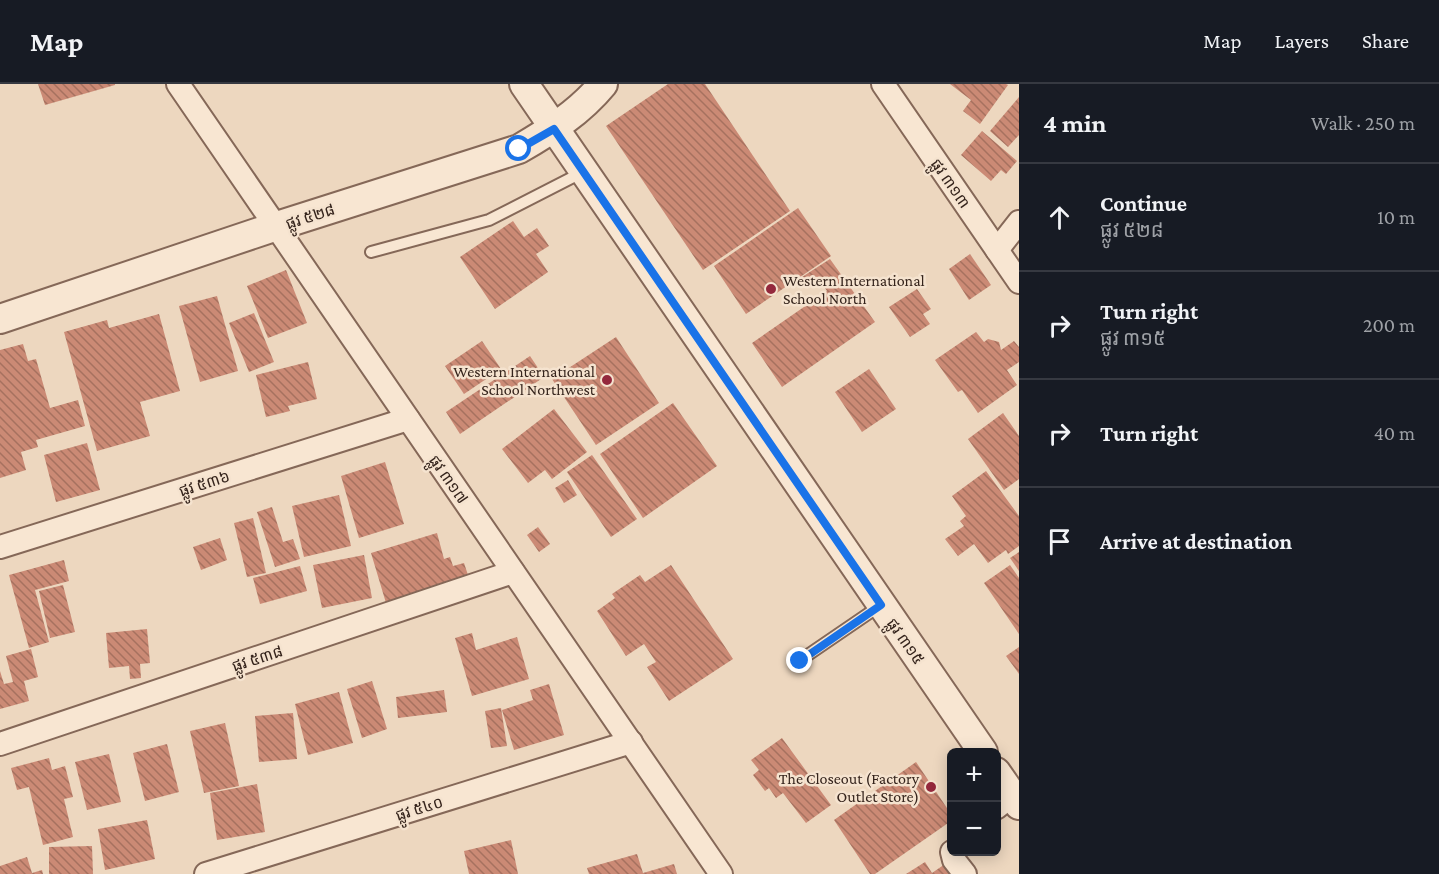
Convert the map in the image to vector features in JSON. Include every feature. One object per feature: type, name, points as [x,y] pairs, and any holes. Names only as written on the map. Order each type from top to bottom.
[{"type":"street","name":"ផ្លូវ ៣១៧","points":[[178,84],[721,874]]},
{"type":"street","name":"ផ្លូវ ៣១៥","points":[[524,84],[980,748]]},
{"type":"street","name":"ផ្លូវ ៥២៨","points":[[0,319],[277,226],[519,149],[554,129],[593,96],[603,84]]},
{"type":"street","name":"ផ្លូវ ៣១៣","points":[[887,86],[1019,282]]},
{"type":"street","points":[[997,250],[1019,222]]},
{"type":"street","name":"ផ្លូវ ៥៣៦","points":[[0,547],[408,418]]},
{"type":"street","name":"ផ្លូវ ៥៣៨","points":[[0,744],[513,572]]},
{"type":"street","name":"ផ្លូវ ៥៤០","points":[[206,874],[631,742]]},
{"type":"street","points":[[953,856],[965,874]]},
{"type":"lane","points":[[371,252],[489,220],[584,172]]},
{"type":"lane","points":[[800,661],[881,605]]},
{"type":"building","points":[[38,84],[115,84],[115,85],[45,105]]},
{"type":"building","points":[[668,84],[705,84],[790,211],[703,270],[606,126]]},
{"type":"building","points":[[950,84],[1008,85],[980,124],[963,111],[971,100]]},
{"type":"building","points":[[1019,97],[1019,135],[1008,147],[990,131]]},
{"type":"building","points":[[982,131],[1017,161],[1006,174],[1001,170],[991,181],[961,155]]},
{"type":"building","points":[[798,208],[831,256],[746,314],[714,266]]},
{"type":"building","points":[[513,221],[524,237],[537,228],[549,246],[536,254],[548,272],[495,309],[460,257]]},
{"type":"building","points":[[970,254],[991,285],[969,300],[949,269]]},
{"type":"building","points":[[830,259],[875,322],[782,387],[752,343],[827,291],[820,281],[826,277],[808,288],[802,277]]},
{"type":"building","points":[[286,270],[307,323],[268,338],[247,286]]},
{"type":"building","points":[[917,289],[931,309],[923,314],[930,324],[910,337],[889,307]]},
{"type":"building","points":[[217,296],[238,371],[200,382],[179,306]]},
{"type":"building","points":[[254,313],[274,362],[249,372],[229,323]]},
{"type":"building","points":[[159,314],[180,391],[140,402],[150,436],[97,451],[64,332],[107,320],[109,328]]},
{"type":"building","points":[[976,332],[984,342],[988,339],[999,342],[1001,350],[1014,341],[1019,347],[1019,362],[1007,370],[1017,385],[978,413],[962,390],[958,392],[935,360]]},
{"type":"building","points":[[616,337],[659,403],[596,445],[552,379]]},
{"type":"building","points":[[482,341],[501,369],[464,394],[445,366]]},
{"type":"building","points":[[23,344],[28,361],[36,359],[50,408],[78,400],[85,426],[36,440],[38,447],[21,452],[26,470],[0,478],[0,350]]},
{"type":"building","points":[[530,356],[544,377],[460,434],[446,412]]},
{"type":"building","points":[[308,362],[317,399],[288,406],[290,411],[266,417],[256,375]]},
{"type":"building","points":[[869,369],[896,409],[862,432],[835,392]]},
{"type":"building","points":[[673,403],[717,466],[643,518],[600,454]]},
{"type":"building","points":[[554,409],[587,452],[552,479],[545,470],[528,483],[502,449]]},
{"type":"building","points":[[1003,413],[1019,436],[1019,479],[1004,490],[968,439]]},
{"type":"building","points":[[87,443],[100,490],[56,502],[44,455]]},
{"type":"building","points":[[592,455],[637,519],[611,537],[567,472]]},
{"type":"building","points":[[385,462],[404,524],[359,538],[341,476]]},
{"type":"building","points":[[986,471],[1019,516],[1019,546],[1008,554],[1006,550],[988,563],[974,544],[958,556],[945,539],[964,526],[960,521],[966,516],[952,496]]},
{"type":"building","points":[[568,480],[577,495],[564,503],[555,488]]},
{"type":"building","points":[[339,495],[351,546],[304,557],[292,506]]},
{"type":"building","points":[[272,507],[283,542],[293,539],[300,559],[275,567],[257,512]]},
{"type":"building","points":[[253,518],[266,573],[247,577],[234,523]]},
{"type":"building","points":[[538,527],[550,544],[539,552],[527,535]]},
{"type":"building","points":[[437,533],[444,559],[450,557],[453,566],[464,563],[469,578],[386,603],[371,553]]},
{"type":"building","points":[[220,538],[227,560],[201,570],[193,547]]},
{"type":"building","points":[[1019,552],[1019,571],[1010,558]]},
{"type":"building","points":[[364,555],[372,598],[322,608],[313,565]]},
{"type":"building","points":[[64,560],[69,581],[35,590],[49,642],[29,648],[9,575]]},
{"type":"building","points":[[671,565],[733,659],[669,701],[647,667],[656,662],[644,644],[626,656],[597,611],[615,598],[612,594],[640,575],[645,582]]},
{"type":"building","points":[[1010,565],[1019,578],[1019,634],[984,583]]},
{"type":"building","points":[[300,566],[307,591],[260,604],[253,578]]},
{"type":"building","points":[[63,585],[75,632],[50,638],[39,591]]},
{"type":"building","points":[[147,629],[150,663],[140,664],[141,678],[130,679],[129,666],[109,668],[106,633]]},
{"type":"building","points":[[472,633],[476,650],[517,637],[529,679],[472,696],[455,638]]},
{"type":"building","points":[[1019,647],[1019,674],[1006,656]]},
{"type":"building","points":[[31,649],[38,677],[24,681],[29,701],[0,709],[0,671],[4,684],[13,682],[6,656]]},
{"type":"building","points":[[372,681],[387,729],[362,738],[347,689]]},
{"type":"building","points":[[549,684],[564,735],[514,750],[502,710],[533,700],[530,690]]},
{"type":"building","points":[[444,690],[447,712],[398,718],[396,697]]},
{"type":"building","points":[[339,692],[353,743],[308,755],[295,704]]},
{"type":"building","points":[[501,708],[507,746],[491,748],[485,711]]},
{"type":"building","points":[[293,713],[297,759],[259,762],[255,716]]},
{"type":"building","points":[[225,723],[239,786],[204,793],[190,731]]},
{"type":"building","points":[[782,738],[831,805],[806,823],[783,793],[776,798],[769,788],[765,791],[753,775],[759,770],[751,760]]},
{"type":"building","points":[[167,744],[179,792],[145,801],[133,753]]},
{"type":"building","points":[[109,754],[121,802],[87,810],[75,762]]},
{"type":"building","points":[[49,758],[52,770],[65,766],[73,797],[64,799],[73,837],[43,845],[29,787],[17,790],[11,768]]},
{"type":"building","points":[[916,762],[947,808],[947,824],[875,874],[870,874],[834,820]]},
{"type":"building","points":[[257,784],[265,832],[217,840],[210,793]]},
{"type":"building","points":[[147,820],[155,859],[105,870],[98,829]]},
{"type":"building","points":[[511,840],[518,874],[469,874],[464,851]]},
{"type":"building","points":[[92,846],[93,874],[49,874],[49,847]]},
{"type":"building","points":[[637,854],[643,873],[674,864],[677,874],[589,874],[587,868]]},
{"type":"building","points":[[27,857],[32,873],[42,870],[43,874],[0,874],[0,866]]},
{"type":"building","points":[[925,862],[932,873],[945,864],[951,874],[906,874]]},
{"type":"place","name":"Western International School North","points":[[771,289]]},
{"type":"place","name":"Western International School Northwest","points":[[607,380]]},
{"type":"place","name":"The Closeout (Factory Outlet Store)","points":[[931,787]]},
{"type":"route","points":[[519,149],[554,129],[881,605],[800,661]]}]
